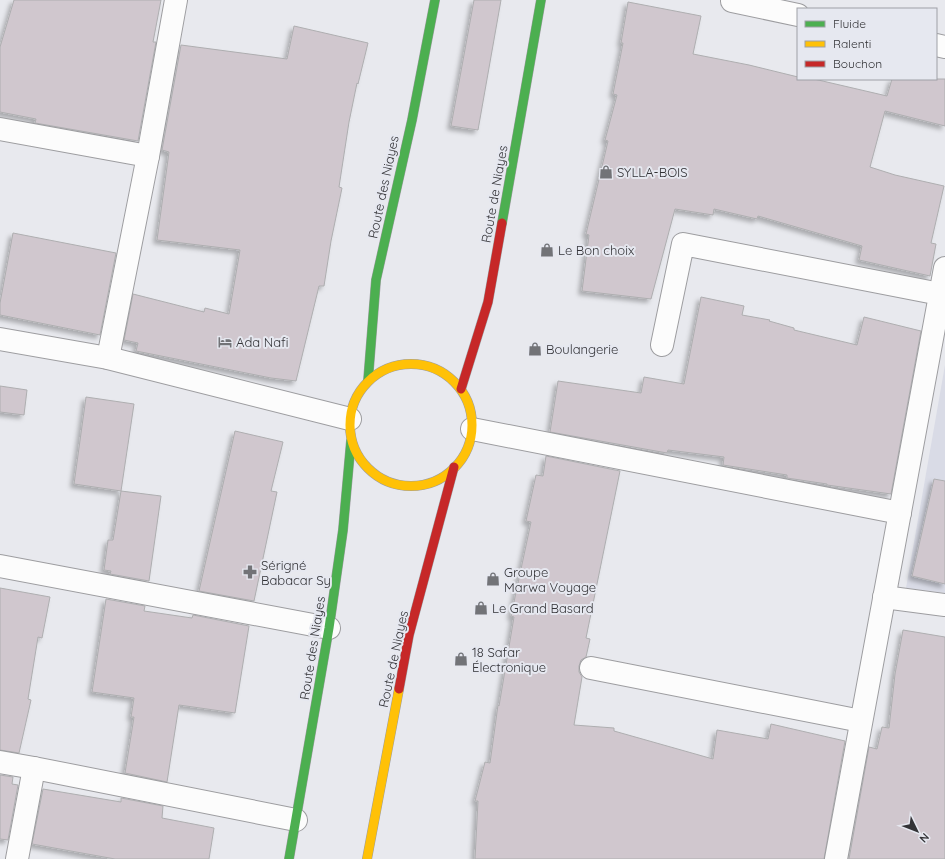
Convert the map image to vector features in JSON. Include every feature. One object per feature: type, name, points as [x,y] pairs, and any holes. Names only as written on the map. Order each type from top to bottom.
[{"type":"main road","name":"Route des Niayes","points":[[368,381],[376,280],[412,120],[435,0]]},
{"type":"main road","name":"Route de Niayes","points":[[461,389],[488,302],[541,0]]},
{"type":"main road","name":"Route de Niayes","points":[[408,364],[428,366],[446,374],[461,389],[470,408],[472,429],[466,450],[454,467],[437,480],[416,485],[397,486],[376,475],[361,460],[350,430],[355,399],[368,381],[385,369],[408,364]]},
{"type":"main road","name":"Route des Niayes","points":[[289,859],[329,628],[343,530],[350,430]]},
{"type":"main road","name":"Route de Niayes","points":[[367,859],[409,635],[454,467]]},
{"type":"street","points":[[108,358],[148,156],[176,0]]},
{"type":"street","points":[[732,1],[797,15]]},
{"type":"street","points":[[0,129],[148,156]]},
{"type":"street","points":[[662,345],[683,244],[940,294]]},
{"type":"street","points":[[836,859],[945,268]]},
{"type":"street","points":[[0,338],[108,358],[350,430]]},
{"type":"street","points":[[472,429],[900,514]]},
{"type":"street","points":[[0,566],[329,628]]},
{"type":"street","points":[[884,597],[945,605]]},
{"type":"street","points":[[591,668],[861,721]]},
{"type":"street","points":[[0,762],[296,820]]},
{"type":"street","points":[[17,859],[34,768]]},
{"type":"shaded area","points":[[945,365],[945,593],[906,588]]},
{"type":"building","points":[[14,0],[161,0],[153,42],[156,42],[138,141],[35,123],[36,119],[0,112],[0,47]]},
{"type":"building","points":[[474,0],[501,0],[478,130],[451,126]]},
{"type":"building","points":[[628,2],[701,16],[693,54],[749,65],[797,77],[797,80],[818,80],[887,96],[892,80],[945,79],[945,126],[885,111],[870,167],[895,175],[944,186],[931,243],[936,244],[930,276],[859,260],[862,246],[758,216],[757,219],[714,209],[713,215],[675,209],[651,299],[582,291],[589,235],[586,234],[608,141],[605,140],[617,95],[613,94],[623,43],[621,43]]},
{"type":"building","points":[[294,26],[368,43],[358,84],[357,83],[349,122],[339,187],[342,188],[331,241],[324,286],[319,286],[296,381],[271,378],[136,351],[138,343],[124,340],[133,294],[204,312],[205,308],[229,314],[240,250],[157,240],[169,152],[162,150],[181,45],[287,59]]},
{"type":"building","points":[[13,233],[116,253],[100,335],[0,315],[0,303]]},
{"type":"building","points":[[701,297],[744,306],[742,315],[770,320],[769,321],[794,328],[794,330],[857,345],[864,317],[921,331],[891,494],[827,485],[787,478],[787,475],[723,465],[724,457],[668,450],[667,453],[550,432],[558,381],[641,393],[644,377],[684,384]]},
{"type":"building","points":[[0,386],[27,390],[24,415],[0,412]]},
{"type":"building","points":[[86,397],[134,404],[121,491],[74,484]]},
{"type":"building","points":[[235,431],[283,442],[271,491],[277,492],[254,601],[199,591]]},
{"type":"building","points":[[546,456],[620,471],[586,638],[590,639],[586,657],[581,660],[579,666],[579,672],[582,677],[574,725],[614,728],[614,731],[713,759],[717,730],[768,739],[771,724],[845,741],[824,859],[475,859],[478,801],[475,801],[485,762],[490,763],[498,705],[499,706],[514,617],[511,616],[531,522],[526,521],[536,475],[543,476]]},
{"type":"building","points":[[934,479],[945,481],[945,584],[912,576]]},
{"type":"building","points":[[121,491],[161,496],[149,581],[110,574],[111,571],[104,570],[108,540],[113,540]]},
{"type":"building","points":[[0,588],[50,597],[42,638],[38,637],[28,699],[31,700],[19,753],[0,750]]},
{"type":"building","points":[[106,599],[145,606],[144,611],[192,618],[193,615],[249,626],[235,713],[179,705],[167,782],[125,773],[134,717],[131,717],[134,698],[92,692]]},
{"type":"building","points":[[903,630],[945,637],[945,859],[849,859],[869,747],[877,749],[882,727],[889,728],[895,674]]},
{"type":"building","points":[[0,775],[13,777],[12,784],[18,785],[8,840],[0,839]]},
{"type":"building","points":[[43,789],[121,802],[121,798],[163,806],[162,818],[214,828],[209,859],[115,859],[32,844]]},
{"type":"traffic: fast","points":[[368,381],[376,280],[412,120],[435,0]]},
{"type":"traffic: fast","points":[[502,223],[541,0]]},
{"type":"traffic: fast","points":[[289,859],[329,628],[343,530],[351,441]]},
{"type":"traffic: slow","points":[[411,364],[423,365],[434,369],[445,374],[454,382],[462,391],[467,402],[471,413],[472,425],[471,437],[467,448],[462,459],[454,468],[445,476],[434,481],[423,485],[411,486],[399,485],[388,481],[377,476],[368,468],[360,459],[355,448],[351,437],[350,425],[351,413],[355,402],[360,391],[368,382],[377,374],[388,369],[399,365],[411,364]]},
{"type":"traffic: slow","points":[[367,859],[399,689]]},
{"type":"traffic: jam","points":[[461,389],[488,302],[502,223]]},
{"type":"traffic: jam","points":[[399,689],[409,635],[454,467]]},
{"type":"place","name":"SYLLA-BOIS","points":[[606,172]]},
{"type":"place","name":"Le Bon choix","points":[[547,250]]},
{"type":"place","name":"Ada Nafi","points":[[225,342]]},
{"type":"place","name":"Boulangerie","points":[[535,349]]},
{"type":"place","name":"Sérigné Babacar Sy","points":[[250,572]]},
{"type":"place","name":"Groupe Marwa Voyage","points":[[493,579]]},
{"type":"place","name":"Le Grand Basard","points":[[481,608]]},
{"type":"place","name":"18 Safar Électronique","points":[[461,659]]}]
